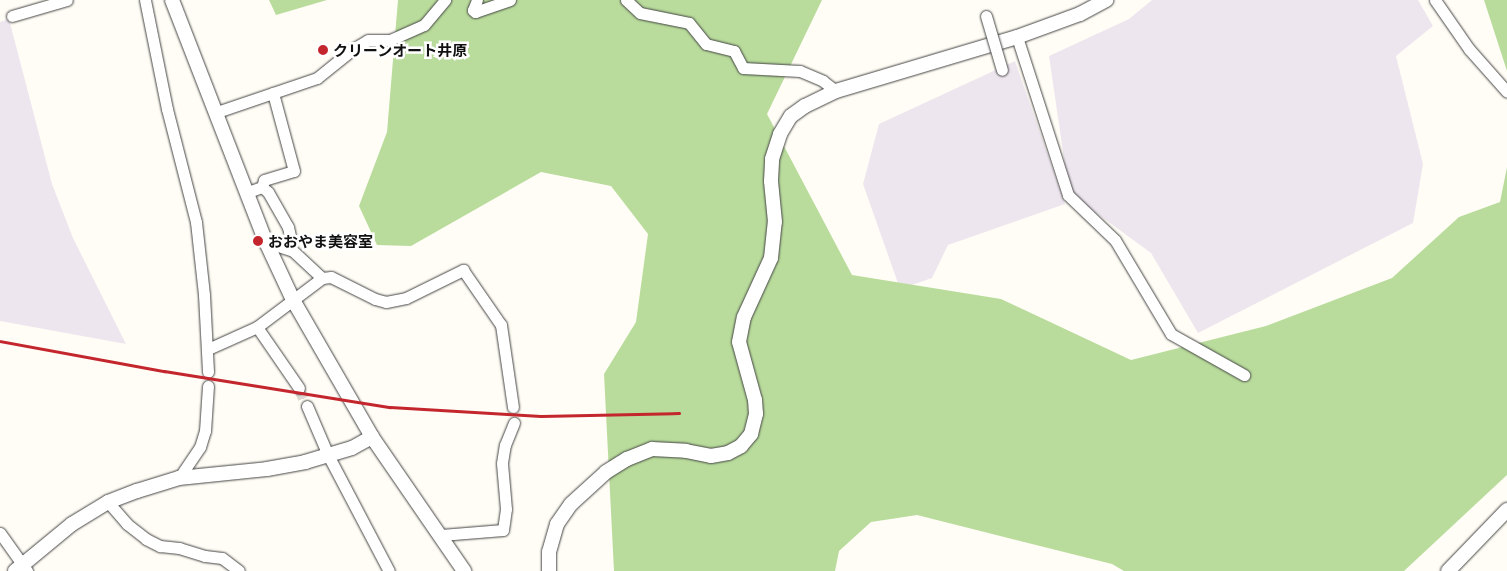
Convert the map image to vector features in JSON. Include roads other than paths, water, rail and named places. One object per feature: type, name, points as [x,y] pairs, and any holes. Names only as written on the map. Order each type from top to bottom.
[{"type":"street","points":[[12,16],[67,0]]},
{"type":"street","points":[[145,0],[167,109],[196,222],[208,349],[208,372]]},
{"type":"street","points":[[172,0],[218,112],[266,242],[293,300],[372,437],[464,571]]},
{"type":"street","points":[[218,112],[317,78],[353,49],[368,40],[390,40],[424,25],[445,0]]},
{"type":"street","points":[[477,0],[473,10],[475,12],[510,0]]},
{"type":"street","points":[[626,0],[640,13],[689,23],[706,44],[734,51],[744,68],[800,71],[823,81],[836,91]]},
{"type":"street","points":[[549,571],[549,552],[557,524],[571,504],[606,472],[627,459],[652,449],[686,451],[711,456],[728,454],[741,446],[751,434],[756,414],[755,400],[739,342],[747,308],[771,258],[775,222],[771,181],[772,159],[780,134],[791,116],[805,106],[836,91],[1017,37],[1080,14],[1106,0]]},
{"type":"street","points":[[1435,0],[1469,49],[1507,92]]},
{"type":"street","points":[[986,16],[1002,70]]},
{"type":"street","points":[[1017,37],[1068,196],[1114,240],[1172,334],[1244,375]]},
{"type":"street","points":[[262,188],[264,180],[294,171],[273,93]]},
{"type":"street","points":[[248,192],[262,188],[268,192],[288,227],[291,240],[289,249]]},
{"type":"street","points":[[266,242],[289,249],[307,262],[322,278]]},
{"type":"street","points":[[208,349],[257,326],[322,278],[331,277],[375,299],[386,302],[406,298],[463,270],[501,325],[514,408]]},
{"type":"street","points":[[257,326],[299,388]]},
{"type":"street","points":[[179,478],[200,447],[205,430],[208,386]]},
{"type":"street","points":[[307,406],[328,456],[389,571]]},
{"type":"street","points":[[441,535],[503,530],[506,509],[502,463],[505,445],[514,423]]},
{"type":"street","points":[[1,537],[21,569],[72,524],[108,502],[179,478],[267,469],[328,456],[352,448],[372,437]]},
{"type":"street","points":[[108,502],[127,524],[146,539],[160,546],[179,548],[205,556],[222,558],[239,571]]},
{"type":"street","points":[[1448,571],[1507,510]]},
{"type":"tunnel","points":[[299,388],[307,406]]},
{"type":"railway","points":[[0,341],[164,371],[390,407],[541,416],[679,413]]},
{"type":"place","name":"クリーンオート井原","points":[[323,50]]},
{"type":"place","name":"おおやま美容室","points":[[258,241]]}]
